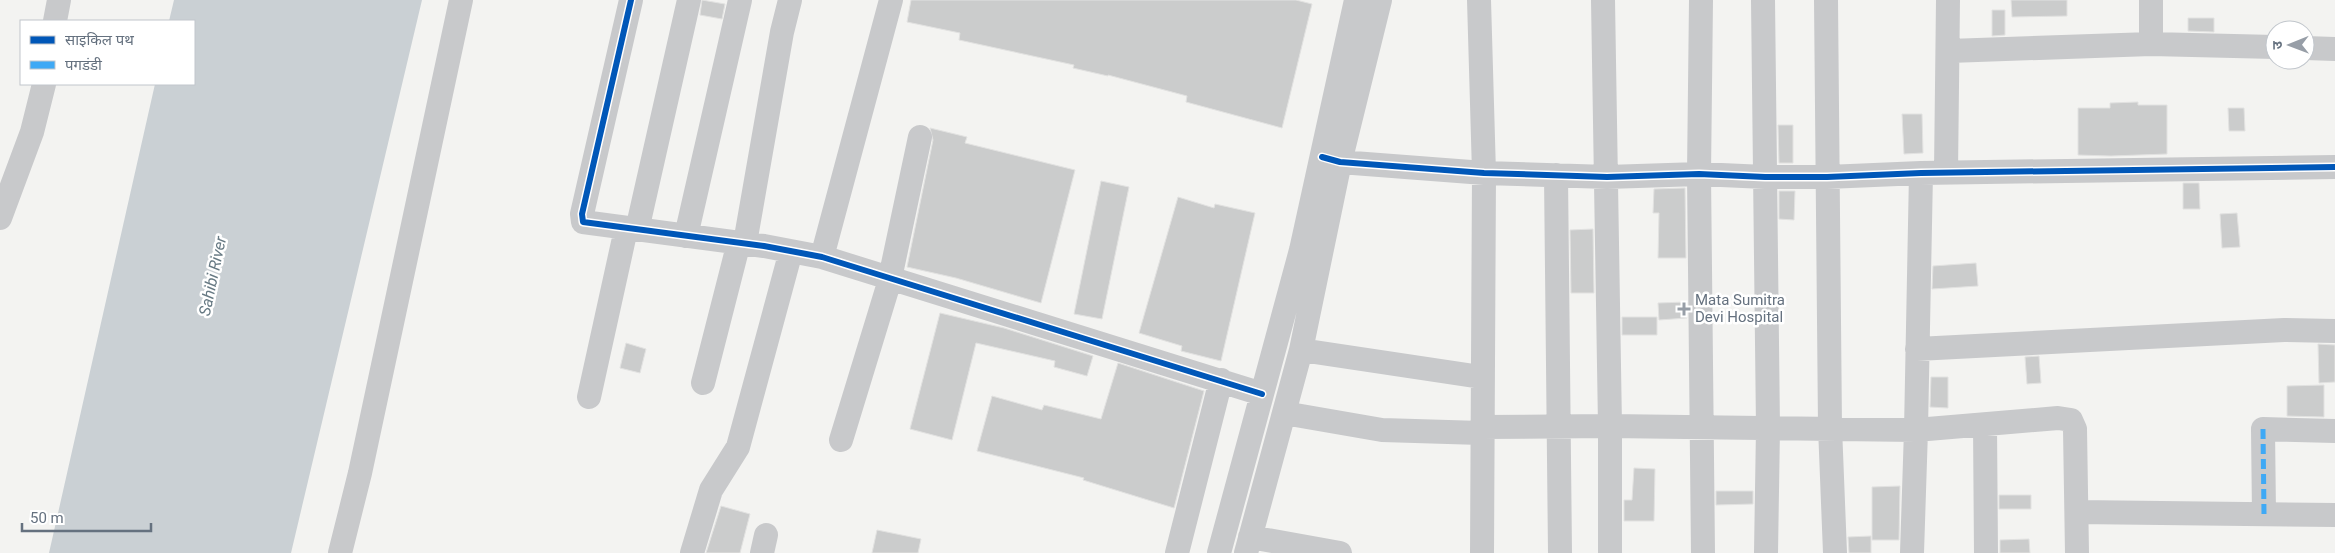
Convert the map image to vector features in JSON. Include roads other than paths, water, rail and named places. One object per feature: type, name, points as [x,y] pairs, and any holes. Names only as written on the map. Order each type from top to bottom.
[{"type":"street","points":[[56,20],[59,0]]},
{"type":"street","points":[[340,553],[360,473],[460,0]]},
{"type":"street","points":[[631,0],[582,219],[583,222],[591,225],[742,242],[822,257],[1262,394]]},
{"type":"street","points":[[589,397],[689,0]]},
{"type":"street","points":[[686,236],[740,0]]},
{"type":"street","points":[[703,383],[742,242],[782,32],[790,0]]},
{"type":"street","points":[[822,257],[890,0]]},
{"type":"street","points":[[1340,553],[1248,545],[1301,350],[1356,0]]},
{"type":"street","points":[[1219,553],[1301,250],[1380,0]]},
{"type":"street","points":[[1479,0],[1484,173],[1481,377],[1482,553]]},
{"type":"street","points":[[1603,0],[1608,177],[1610,553]]},
{"type":"street","points":[[1701,0],[1699,174],[1703,553]]},
{"type":"street","points":[[1763,0],[1768,428],[1766,553]]},
{"type":"street","points":[[1826,0],[1830,428],[1835,553]]},
{"type":"street","points":[[1946,172],[1949,51],[1948,0]]},
{"type":"street","points":[[2151,0],[2151,44]]},
{"type":"street","points":[[1949,51],[2151,44],[2265,47]]},
{"type":"street","points":[[2315,48],[2335,49]]},
{"type":"street","points":[[0,218],[32,132],[44,85]]},
{"type":"street","points":[[841,440],[890,278],[920,137]]},
{"type":"street","points":[[1331,160],[1484,173],[1608,177],[1699,174],[1765,177],[1946,172],[2335,167]]},
{"type":"street","points":[[1912,553],[1921,173]]},
{"type":"street","points":[[1556,175],[1560,553]]},
{"type":"street","points":[[692,553],[711,490],[738,447],[790,251]]},
{"type":"street","points":[[1918,349],[2284,330],[2335,330]]},
{"type":"street","points":[[1301,350],[1481,377]]},
{"type":"street","points":[[1177,553],[1222,380]]},
{"type":"street","points":[[1284,413],[1382,430],[1481,430],[1558,426],[1916,430],[1985,426],[2058,418],[2071,420],[2075,429],[2077,553]]},
{"type":"street","points":[[1985,426],[1986,553]]},
{"type":"street","points":[[2264,514],[2264,429],[2335,431]]},
{"type":"street","points":[[2077,512],[2335,515]]},
{"type":"water","name":"Sahibi River","points":[[174,0],[422,0],[291,553],[49,553],[155,85],[195,85],[195,20],[169,20]]},
{"type":"place","name":"Mata Sumitra Devi Hospital","points":[[1684,309]]}]
